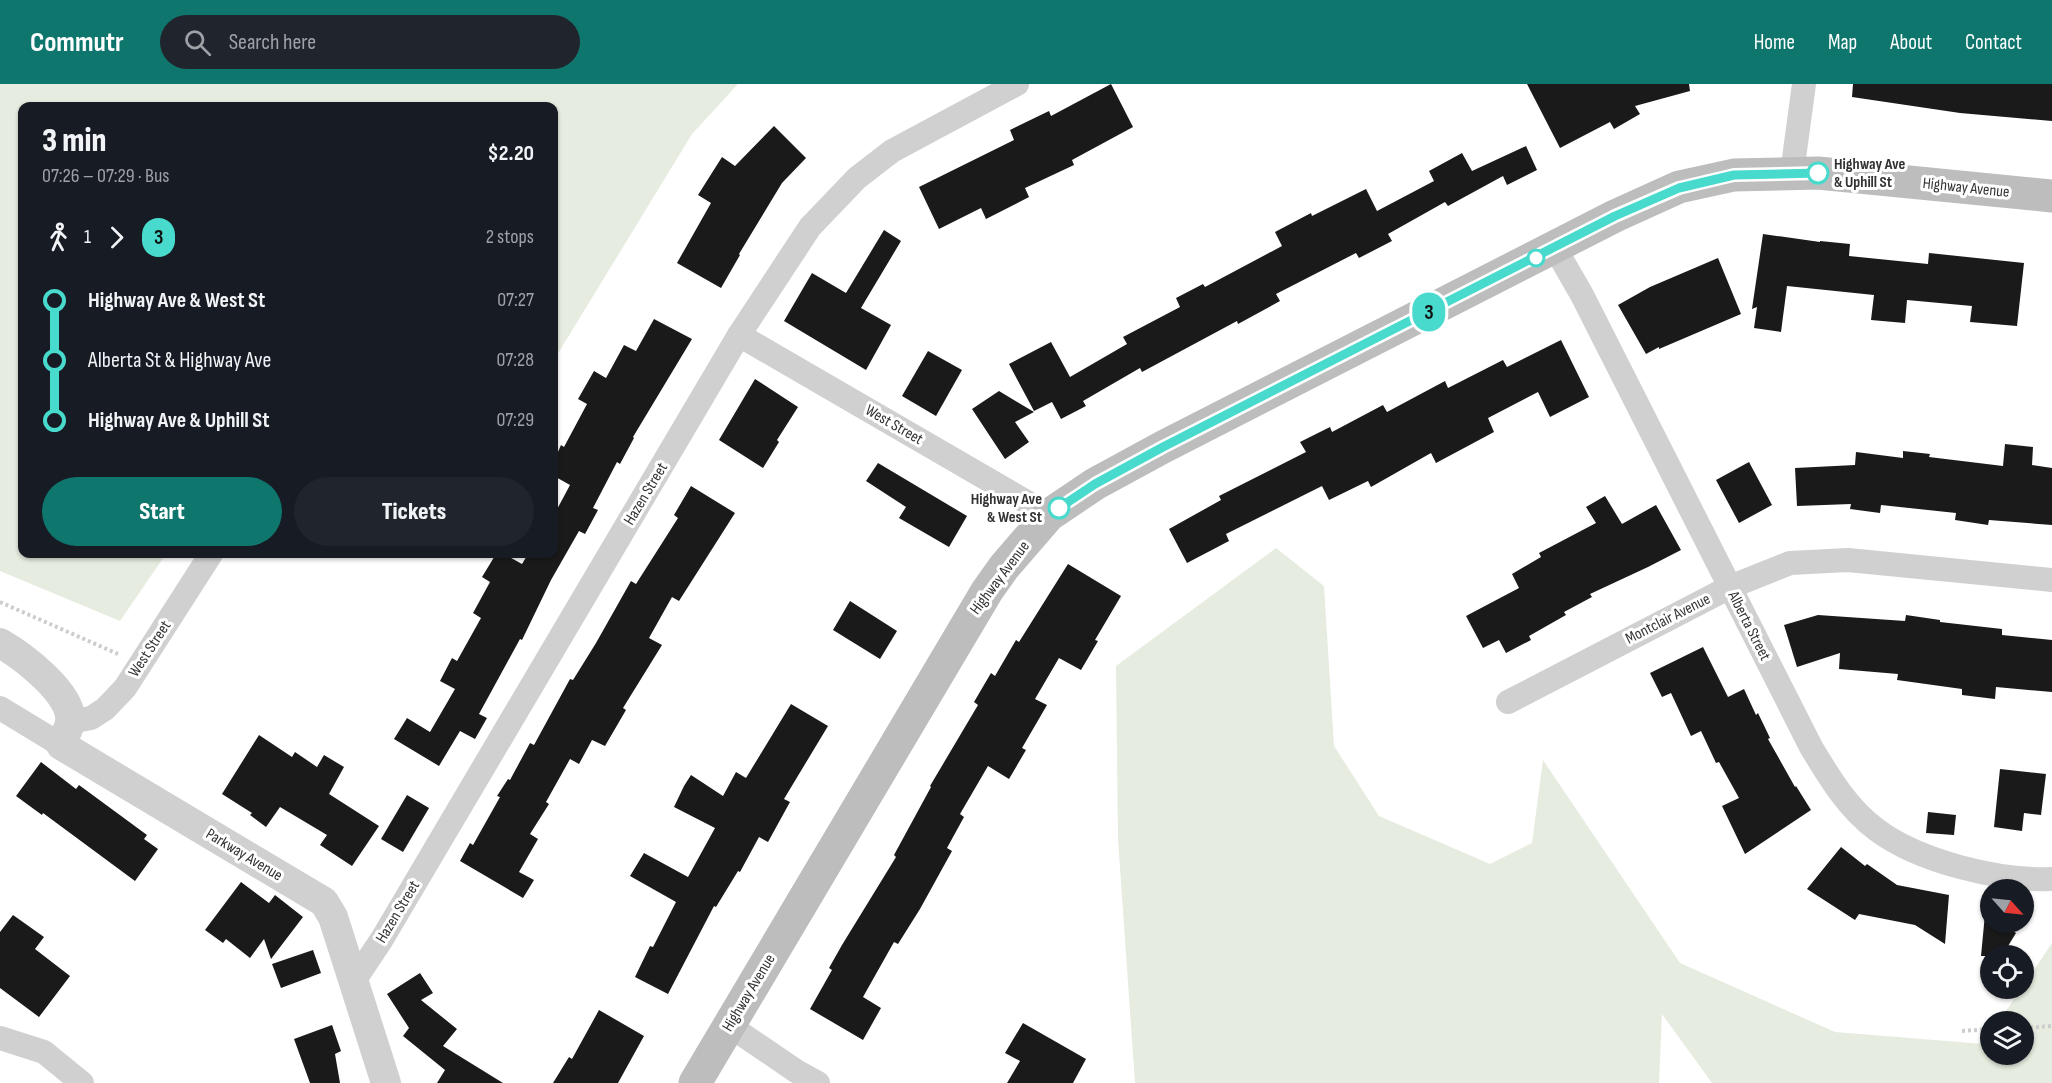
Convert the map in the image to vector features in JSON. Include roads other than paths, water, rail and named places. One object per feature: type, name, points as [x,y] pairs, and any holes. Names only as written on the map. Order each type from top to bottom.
[{"type":"main road","name":"Highway Avenue","points":[[696,1083],[971,616],[1004,567],[1049,515],[1095,484],[1615,216],[1679,188],[1734,175],[1818,173],[2052,196]]},
{"type":"street","name":"Hazen Street","points":[[354,981],[382,939],[740,335],[810,227],[857,178],[892,151],[1017,84]]},
{"type":"street","points":[[1792,173],[1804,84]]},
{"type":"street","name":"Alberta Street","points":[[1555,248],[1582,295],[1810,747],[1854,808],[1877,830],[1926,856],[2002,876],[2051,879]]},
{"type":"street","name":"West Street","points":[[740,335],[1049,515]]},
{"type":"street","name":"West Street","points":[[65,733],[105,709],[126,688],[208,558]]},
{"type":"street","name":"Montclair Avenue","points":[[1508,702],[1730,587],[1790,563],[1848,560],[2052,580]]},
{"type":"street","points":[[0,643],[18,654],[51,682],[68,708],[65,733]]},
{"type":"street","name":"Parkway Avenue","points":[[0,708],[65,733],[324,902],[333,917],[386,1083]]},
{"type":"street","points":[[730,1026],[796,1071],[818,1083]]},
{"type":"street","points":[[0,1038],[44,1052],[82,1083]]},
{"type":"place","name":"Highway Ave & Uphill St","points":[[1818,173]]},
{"type":"place","name":"Highway Ave & West St","points":[[1059,508]]}]
